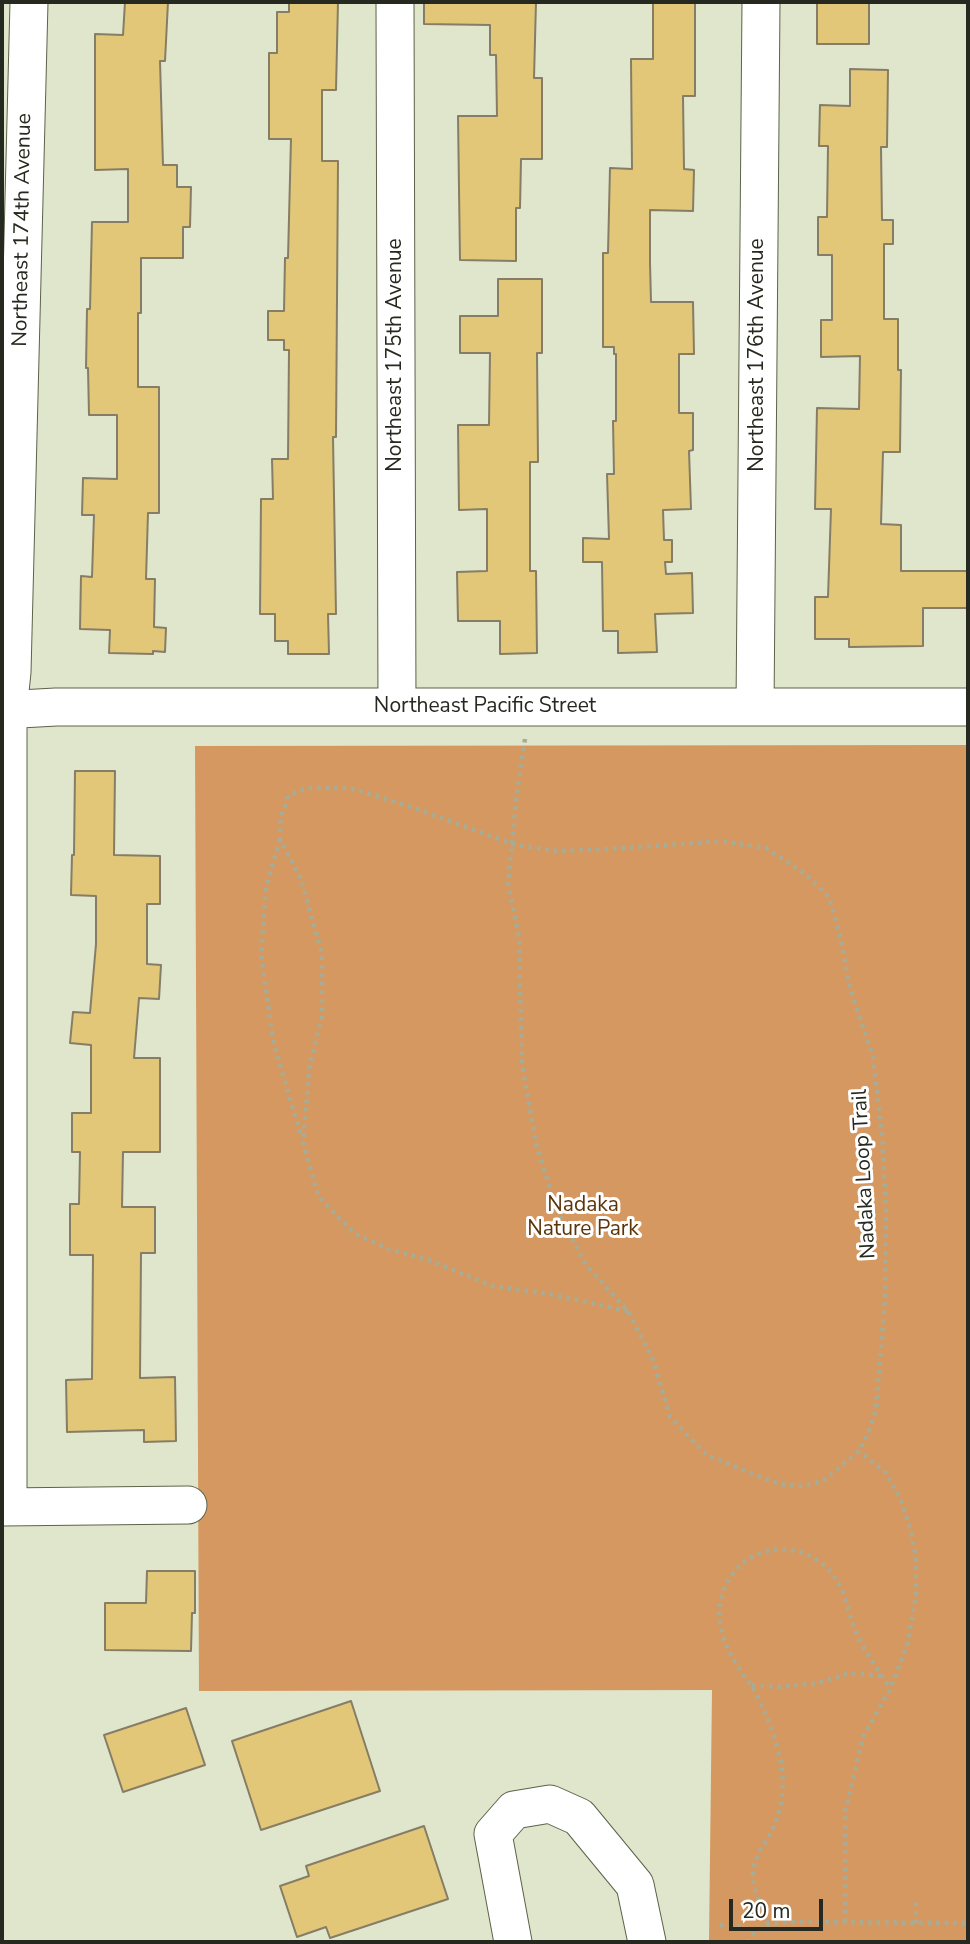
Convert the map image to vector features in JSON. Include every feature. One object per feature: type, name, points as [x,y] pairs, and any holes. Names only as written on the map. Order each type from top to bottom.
[{"type":"street","name":"Northeast 174th Avenue","points":[[5,1507],[5,710],[12,672],[29,2]]},
{"type":"street","name":"Northeast 175th Avenue","points":[[395,2],[397,707]]},
{"type":"street","name":"Northeast 176th Avenue","points":[[755,707],[761,2]]},
{"type":"street","name":"Northeast Pacific Street","points":[[5,710],[56,707],[968,707]]},
{"type":"street","points":[[5,1507],[188,1505]]},
{"type":"street","points":[[513,1942],[493,1834],[514,1810],[550,1804],[579,1817],[635,1885],[647,1942]]},
{"type":"path","name":"Nadaka Loop Trail","points":[[280,838],[281,816],[289,795],[308,788],[349,788],[415,808],[512,844],[555,850],[721,841],[766,848],[804,873],[829,897],[840,935],[850,989],[873,1057],[883,1147],[886,1209],[885,1298],[876,1410],[859,1451],[823,1481],[801,1486],[780,1484],[707,1455],[670,1417],[653,1360],[628,1311],[586,1265],[556,1209],[536,1143],[522,1064],[519,937],[508,883],[512,844],[529,707]]},
{"type":"path","points":[[280,838],[301,879],[322,954],[322,1017],[310,1063],[303,1142]]},
{"type":"path","points":[[280,838],[267,887],[261,956],[274,1045],[318,1196],[354,1233],[388,1249],[429,1261],[492,1286],[550,1294],[628,1311]]},
{"type":"path","points":[[845,1922],[845,1812],[863,1737],[890,1689],[907,1646],[916,1597],[916,1558],[900,1498],[886,1473],[859,1451]]},
{"type":"path","points":[[768,1924],[752,1873],[755,1860],[774,1827],[779,1811],[782,1771],[771,1731],[751,1685],[732,1661],[723,1639],[719,1603],[736,1569],[752,1556],[770,1549],[789,1549],[808,1555],[826,1566],[840,1585],[855,1630],[890,1689]]},
{"type":"path","points":[[751,1685],[779,1687],[818,1683],[850,1673],[883,1676]]},
{"type":"path","points":[[916,1901],[916,1923]]},
{"type":"path","points":[[747,1942],[753,1934],[768,1924],[787,1922],[968,1923]]},
{"type":"path","points":[[720,1925],[738,1925],[753,1934]]},
{"type":"green space","name":"Nadaka Nature Park","points":[[968,745],[968,1942],[709,1942],[712,1690],[199,1691],[195,746]]},
{"type":"building","points":[[125,2],[168,2],[165,61],[160,61],[163,165],[177,165],[177,187],[191,187],[190,227],[183,227],[183,258],[141,258],[138,387],[159,387],[159,513],[148,513],[146,579],[155,579],[154,627],[166,628],[165,652],[153,651],[153,654],[109,653],[110,630],[80,629],[81,576],[92,577],[94,515],[82,515],[83,478],[117,479],[117,415],[89,415],[86,368],[92,222],[128,222],[128,169],[95,170],[95,34],[123,35]]},
{"type":"building","points":[[289,2],[338,2],[336,90],[322,90],[322,161],[338,161],[336,437],[333,437],[336,614],[328,614],[329,654],[288,654],[288,641],[275,641],[275,614],[260,614],[261,499],[273,499],[272,459],[288,459],[289,350],[284,350],[284,340],[268,340],[268,311],[284,311],[291,139],[269,139],[269,53],[277,53],[277,12],[289,12]]},
{"type":"building","points":[[424,2],[536,2],[534,78],[542,78],[542,159],[521,159],[520,208],[516,208],[516,261],[460,260],[458,116],[497,116],[496,55],[490,55],[490,25],[424,24]]},
{"type":"building","points":[[653,2],[695,2],[695,96],[683,96],[684,169],[694,170],[693,211],[650,210],[651,302],[693,302],[694,354],[679,354],[679,413],[693,413],[693,450],[689,451],[691,509],[663,510],[664,540],[672,540],[672,562],[665,562],[666,574],[692,573],[693,613],[655,614],[657,652],[618,653],[618,631],[603,631],[602,562],[583,562],[583,538],[609,539],[607,474],[614,474],[616,354],[614,347],[603,347],[603,253],[608,253],[610,168],[632,169],[631,59],[653,59]]},
{"type":"building","points":[[817,2],[869,2],[869,44],[817,44]]},
{"type":"building","points":[[850,69],[888,70],[887,147],[881,147],[882,220],[893,220],[893,244],[884,244],[884,319],[898,319],[898,370],[901,370],[900,452],[883,452],[881,524],[901,525],[901,571],[968,571],[968,608],[923,608],[923,646],[849,647],[849,639],[815,639],[815,597],[828,597],[831,509],[815,509],[817,408],[859,409],[860,356],[821,357],[821,320],[832,320],[832,255],[818,255],[818,217],[827,217],[828,146],[819,146],[820,105],[850,106]]},
{"type":"building","points":[[498,279],[542,279],[542,353],[537,353],[538,462],[530,462],[530,571],[536,571],[537,653],[500,654],[500,621],[458,621],[457,572],[487,571],[487,509],[459,510],[458,425],[489,425],[490,353],[460,353],[460,316],[498,316]]},
{"type":"building","points":[[75,771],[115,771],[114,855],[160,856],[160,904],[147,904],[147,964],[161,965],[159,999],[139,998],[134,1058],[160,1058],[160,1152],[123,1152],[122,1207],[155,1207],[155,1253],[141,1253],[140,1378],[175,1377],[176,1441],[144,1442],[144,1430],[67,1432],[66,1380],[92,1379],[93,1255],[70,1255],[70,1204],[79,1204],[80,1152],[72,1152],[72,1113],[91,1113],[91,1045],[70,1043],[73,1012],[90,1013],[96,944],[96,896],[71,895]]},
{"type":"building","points":[[147,1571],[195,1571],[191,1651],[105,1650],[105,1603],[146,1603]]},
{"type":"building","points":[[351,1701],[380,1791],[261,1830],[232,1741]]},
{"type":"building","points":[[186,1708],[205,1765],[123,1792],[104,1735]]},
{"type":"building","points":[[424,1826],[448,1899],[330,1938],[326,1927],[297,1937],[280,1886],[309,1876],[306,1866]]}]
